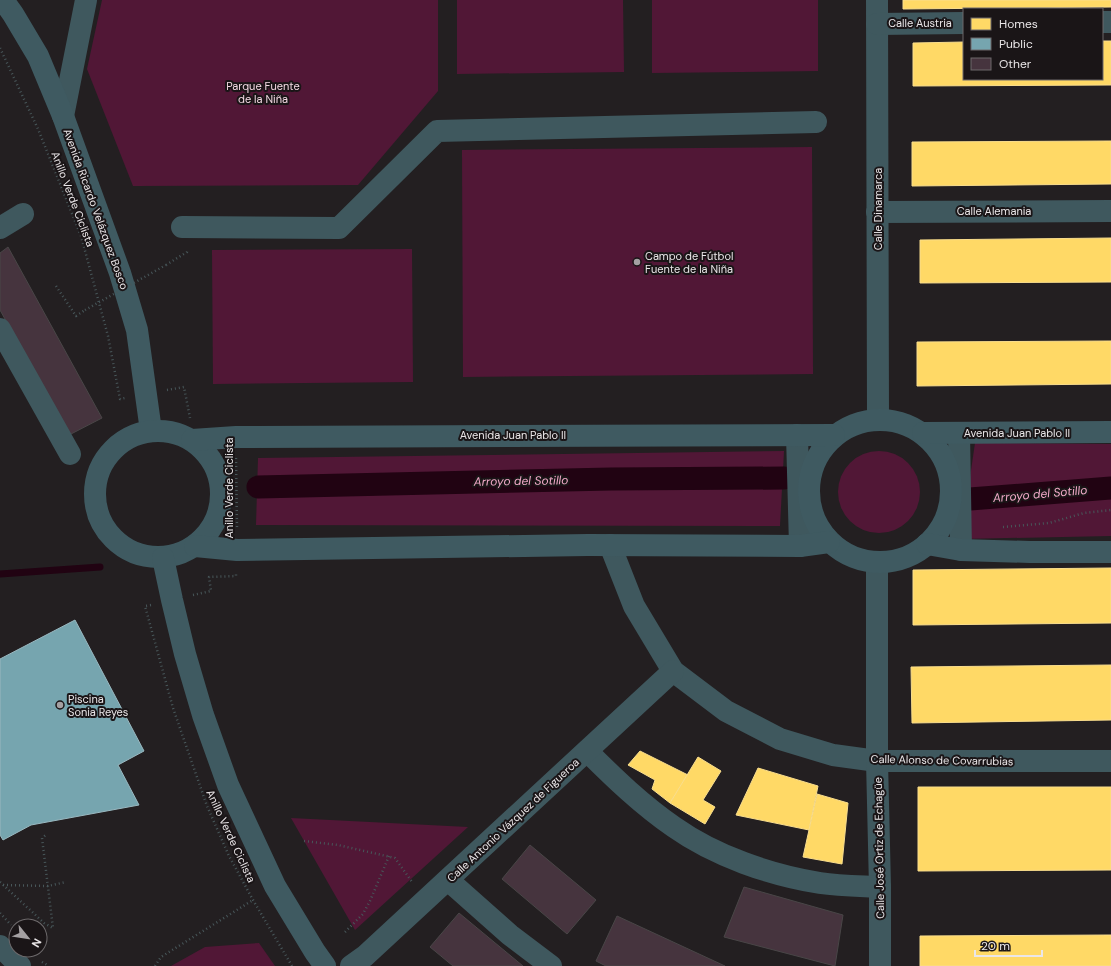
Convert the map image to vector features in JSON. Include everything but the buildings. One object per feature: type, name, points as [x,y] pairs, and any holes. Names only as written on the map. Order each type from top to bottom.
[{"type":"street","name":"Avenida Ricardo Velázquez Bosco","points":[[3,0],[38,56],[63,116],[120,273],[137,330],[151,431]]},
{"type":"street","points":[[63,116],[86,0]]},
{"type":"street","name":"Calle Dinamarca","points":[[877,0],[878,418]]},
{"type":"street","name":"Calle Austria","points":[[877,24],[963,23]]},
{"type":"street","points":[[182,227],[339,228],[437,131],[816,122]]},
{"type":"street","name":"Calle Alemania","points":[[878,212],[1111,211]]},
{"type":"street","points":[[0,228],[22,214]]},
{"type":"street","points":[[0,329],[70,454]]},
{"type":"street","points":[[878,418],[899,421],[923,433],[936,445],[946,464],[951,484],[949,507],[940,530],[928,544],[912,555],[890,562],[877,563],[854,558],[829,542],[814,520],[808,498],[810,473],[820,451],[834,435],[848,426],[865,420],[878,418]]},
{"type":"street","points":[[151,431],[191,432],[207,454],[217,472],[221,492],[219,512],[209,531],[195,546],[180,554],[163,558],[145,557],[128,551],[114,540],[103,526],[96,510],[94,492],[98,474],[106,458],[118,445],[133,435],[151,431]]},
{"type":"street","name":"Avenida Juan Pablo II","points":[[191,432],[236,437],[834,435]]},
{"type":"street","name":"Avenida Juan Pablo II","points":[[923,433],[1111,432]]},
{"type":"street","points":[[960,433],[961,550]]},
{"type":"street","points":[[797,435],[800,546]]},
{"type":"street","points":[[195,546],[237,550],[610,546],[800,546],[829,542]]},
{"type":"street","points":[[928,544],[961,550],[1111,552]]},
{"type":"street","name":"Calle Alonso de Covarrubias","points":[[610,546],[634,606],[673,671],[726,711],[780,739],[834,755],[877,761],[1111,761]]},
{"type":"street","points":[[163,558],[185,654],[203,715],[228,785],[275,886],[325,966]]},
{"type":"street","name":"Calle José Ortiz de Echagüe","points":[[877,563],[877,761],[880,966]]},
{"type":"street","name":"Calle Antonio Vázquez de Figueroa","points":[[351,966],[365,956],[448,880],[673,671]]},
{"type":"street","points":[[587,751],[614,778],[667,822],[706,846],[742,862],[780,874],[820,883],[880,887]]},
{"type":"street","points":[[448,880],[510,935],[551,966]]},
{"type":"street","points":[[0,946],[20,966]]},
{"type":"path","name":"Anillo Verde Ciclista","points":[[0,48],[38,129],[81,236],[108,336],[120,399],[184,387],[191,432]]},
{"type":"path","points":[[56,286],[76,316],[166,265]]},
{"type":"path","name":"Anillo Verde Ciclista","points":[[236,437],[236,576],[209,577],[211,592],[145,606],[173,708],[207,806],[229,856],[292,966]]},
{"type":"path","points":[[1002,527],[1049,523],[1084,513],[1111,510]]},
{"type":"path","points":[[0,882],[44,923],[53,928],[42,838],[48,834]]},
{"type":"path","points":[[304,841],[338,845],[395,858],[425,900]]},
{"type":"path","points":[[346,932],[363,914],[389,856]]},
{"type":"path","points":[[3,885],[48,886],[66,882]]},
{"type":"path","points":[[155,966],[161,957],[275,886]]},
{"type":"path","points":[[0,913],[8,922]]},
{"type":"green space","name":"Parque Fuente de la Niña","points":[[102,0],[438,0],[438,91],[358,185],[133,186],[87,69]]},
{"type":"green space","points":[[457,0],[623,0],[624,72],[457,74]]},
{"type":"green space","points":[[652,0],[818,0],[818,71],[652,73]]},
{"type":"green space","name":"Campo de Fútbol Fuente de la Niña","points":[[812,147],[813,374],[463,377],[462,150]]},
{"type":"green space","points":[[412,249],[413,382],[213,384],[212,250]]},
{"type":"green space","points":[[975,443],[1111,444],[1111,536],[961,539]]},
{"type":"green space","points":[[784,451],[780,526],[256,525],[258,458]]},
{"type":"green space","points":[[879,451],[895,454],[908,463],[917,476],[920,492],[917,508],[908,521],[895,530],[879,533],[863,530],[850,521],[841,508],[838,492],[841,476],[850,463],[863,454]]},
{"type":"green space","points":[[291,818],[468,827],[355,930]]},
{"type":"green space","points":[[259,943],[275,966],[171,966],[205,947]]},
{"type":"waterway","name":"Arroyo del Sotillo","points":[[258,487],[611,479],[784,478]]},
{"type":"waterway","name":"Arroyo del Sotillo","points":[[970,499],[1111,488]]},
{"type":"waterway","points":[[0,574],[100,567]]},
{"type":"place","name":"Campo de Fútbol Fuente de la Niña","points":[[637,262]]},
{"type":"place","name":"Piscina Sonia Reyes","points":[[60,705]]}]
